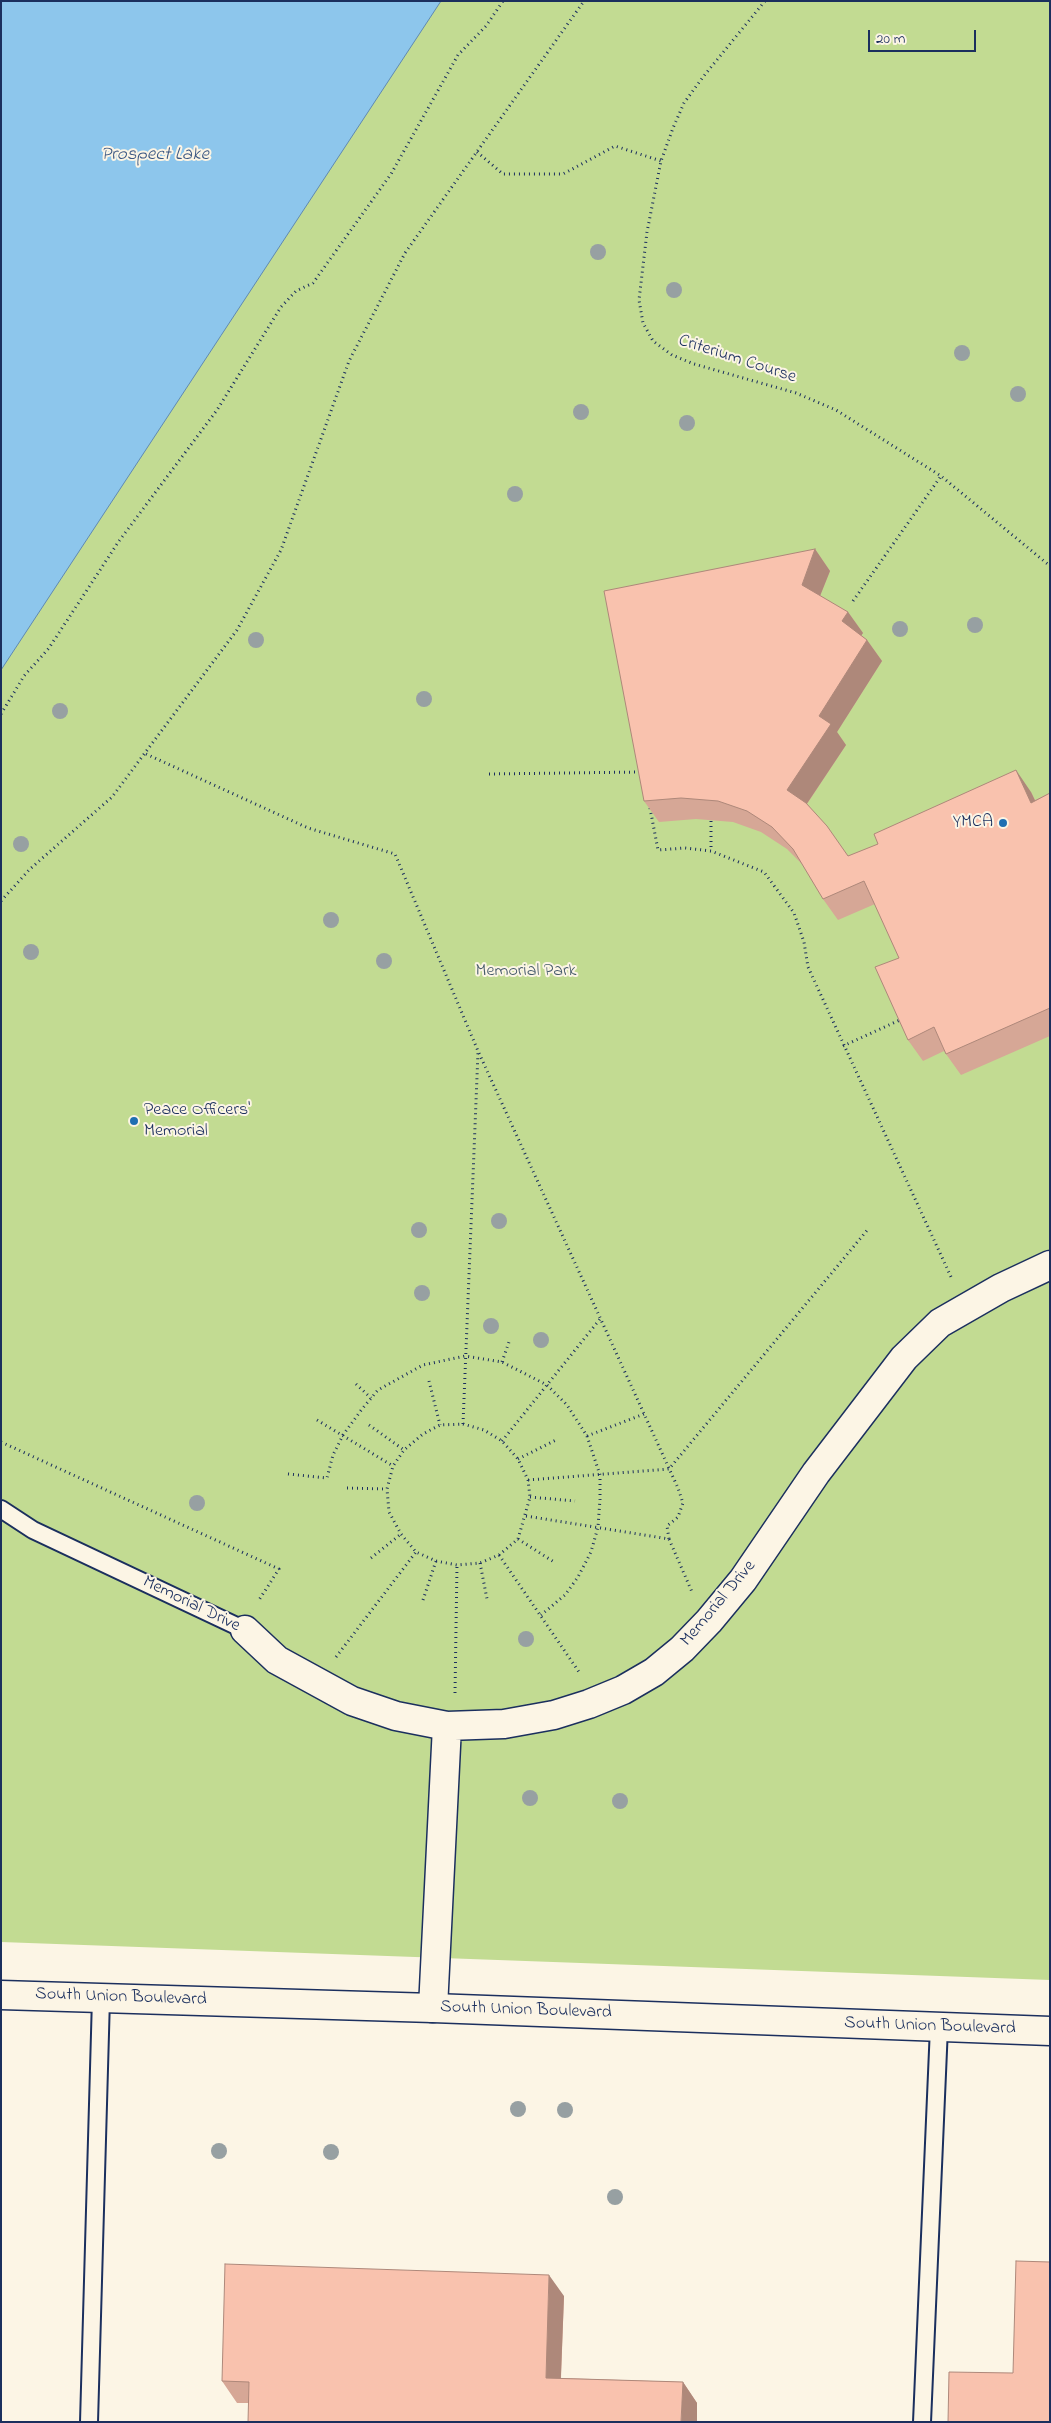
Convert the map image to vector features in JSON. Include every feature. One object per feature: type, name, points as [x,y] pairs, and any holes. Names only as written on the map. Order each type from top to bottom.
[{"type":"street","name":"Memorial Drive","points":[[245,1630],[277,1660],[352,1701],[396,1716],[447,1726],[504,1724],[554,1714],[589,1704],[623,1690],[654,1672],[668,1660],[709,1621],[744,1580],[816,1474],[904,1358],[940,1323],[965,1307],[1036,1270],[1050,1265]]},
{"type":"street","points":[[434,2008],[447,1726]]},
{"type":"street","name":"South Union Boulevard","points":[[1,1995],[434,2008],[1050,2032]]},
{"type":"lane","name":"Memorial Drive","points":[[1,1509],[33,1530],[245,1630]]},
{"type":"lane","points":[[88,2422],[101,1998]]},
{"type":"lane","points":[[922,2422],[938,2027]]},
{"type":"path","points":[[1,714],[24,676],[49,648],[119,541],[217,410],[281,307],[296,291],[313,283],[391,174],[458,55],[486,26],[503,1]]},
{"type":"path","points":[[1,901],[30,869],[112,797],[237,630],[281,550],[349,361],[405,253],[584,1]]},
{"type":"path","name":"Criterium Course","points":[[765,1],[684,104],[661,161],[646,232],[639,300],[643,324],[653,341],[672,355],[694,364],[796,393],[836,410],[941,476],[1050,566]]},
{"type":"path","points":[[477,152],[503,174],[563,174],[615,146],[661,161]]},
{"type":"path","points":[[853,602],[941,476]]},
{"type":"path","points":[[146,754],[308,828],[395,854],[478,1051],[683,1503],[678,1517],[668,1526],[669,1539],[692,1592],[685,1599]]},
{"type":"path","points":[[489,774],[644,772]]},
{"type":"path","points":[[649,802],[658,850],[685,848],[711,851],[764,872],[794,913],[804,942],[808,967],[965,1307]]},
{"type":"path","points":[[711,821],[711,851]]},
{"type":"path","points":[[843,1046],[904,1018]]},
{"type":"path","points":[[463,1424],[478,1051]]},
{"type":"path","points":[[528,1480],[669,1469],[868,1228]]},
{"type":"path","points":[[502,1441],[600,1319]]},
{"type":"path","points":[[502,1362],[510,1342]]},
{"type":"path","points":[[288,1474],[327,1478],[333,1455],[342,1435],[371,1398],[378,1390],[423,1365],[465,1356],[502,1362],[547,1386],[567,1405],[587,1436],[600,1475],[598,1527],[591,1552],[578,1577],[564,1595],[541,1615]]},
{"type":"path","points":[[429,1381],[440,1425]]},
{"type":"path","points":[[356,1384],[371,1398]]},
{"type":"path","points":[[587,1436],[644,1414]]},
{"type":"path","points":[[317,1420],[393,1466]]},
{"type":"path","points":[[463,1424],[484,1430],[502,1441],[518,1459],[528,1480],[530,1497],[518,1539],[499,1555],[480,1563],[457,1565],[436,1561],[416,1552],[401,1534],[389,1512],[387,1489],[393,1466],[404,1450],[423,1434],[440,1425],[463,1424]]},
{"type":"path","points":[[370,1425],[404,1450]]},
{"type":"path","points":[[518,1459],[556,1440]]},
{"type":"path","points":[[1,1442],[279,1569],[259,1600],[266,1606]]},
{"type":"path","points":[[347,1488],[387,1489]]},
{"type":"path","points":[[530,1497],[575,1501]]},
{"type":"path","points":[[526,1516],[669,1539]]},
{"type":"path","points":[[371,1558],[401,1534]]},
{"type":"path","points":[[518,1539],[554,1562]]},
{"type":"path","points":[[335,1657],[416,1552]]},
{"type":"path","points":[[499,1555],[580,1672]]},
{"type":"path","points":[[423,1600],[436,1561]]},
{"type":"path","points":[[480,1563],[487,1599]]},
{"type":"path","points":[[455,1692],[457,1565]]},
{"type":"path","points":[[328,1653],[343,1661]]},
{"type":"path","points":[[570,1675],[588,1669]]},
{"type":"path","points":[[445,1691],[462,1692]]},
{"type":"green space","name":"Memorial Park","points":[[1,1],[1050,1],[1050,1980],[1,1942]]},
{"type":"water","name":"Prospect Lake","points":[[1,1],[441,1],[1,670]]},
{"type":"building","name":"YMCA","points":[[815,549],[802,585],[848,612],[842,621],[867,640],[819,716],[831,724],[787,790],[806,803],[827,826],[848,856],[878,844],[874,834],[1016,770],[1031,803],[1050,793],[1050,1008],[946,1054],[934,1027],[908,1040],[875,967],[899,958],[864,881],[823,899],[793,849],[772,827],[747,811],[718,801],[681,798],[644,801],[604,591]]},
{"type":"building","points":[[1016,2261],[1050,2262],[1050,2422],[948,2422],[949,2372],[1013,2373]]},
{"type":"building","points":[[225,2264],[549,2275],[546,2378],[683,2382],[681,2422],[248,2422],[249,2382],[222,2381]]},
{"type":"place","name":"YMCA","points":[[1003,823]]},
{"type":"place","name":"Peace Officers' Memorial","points":[[134,1121]]}]
